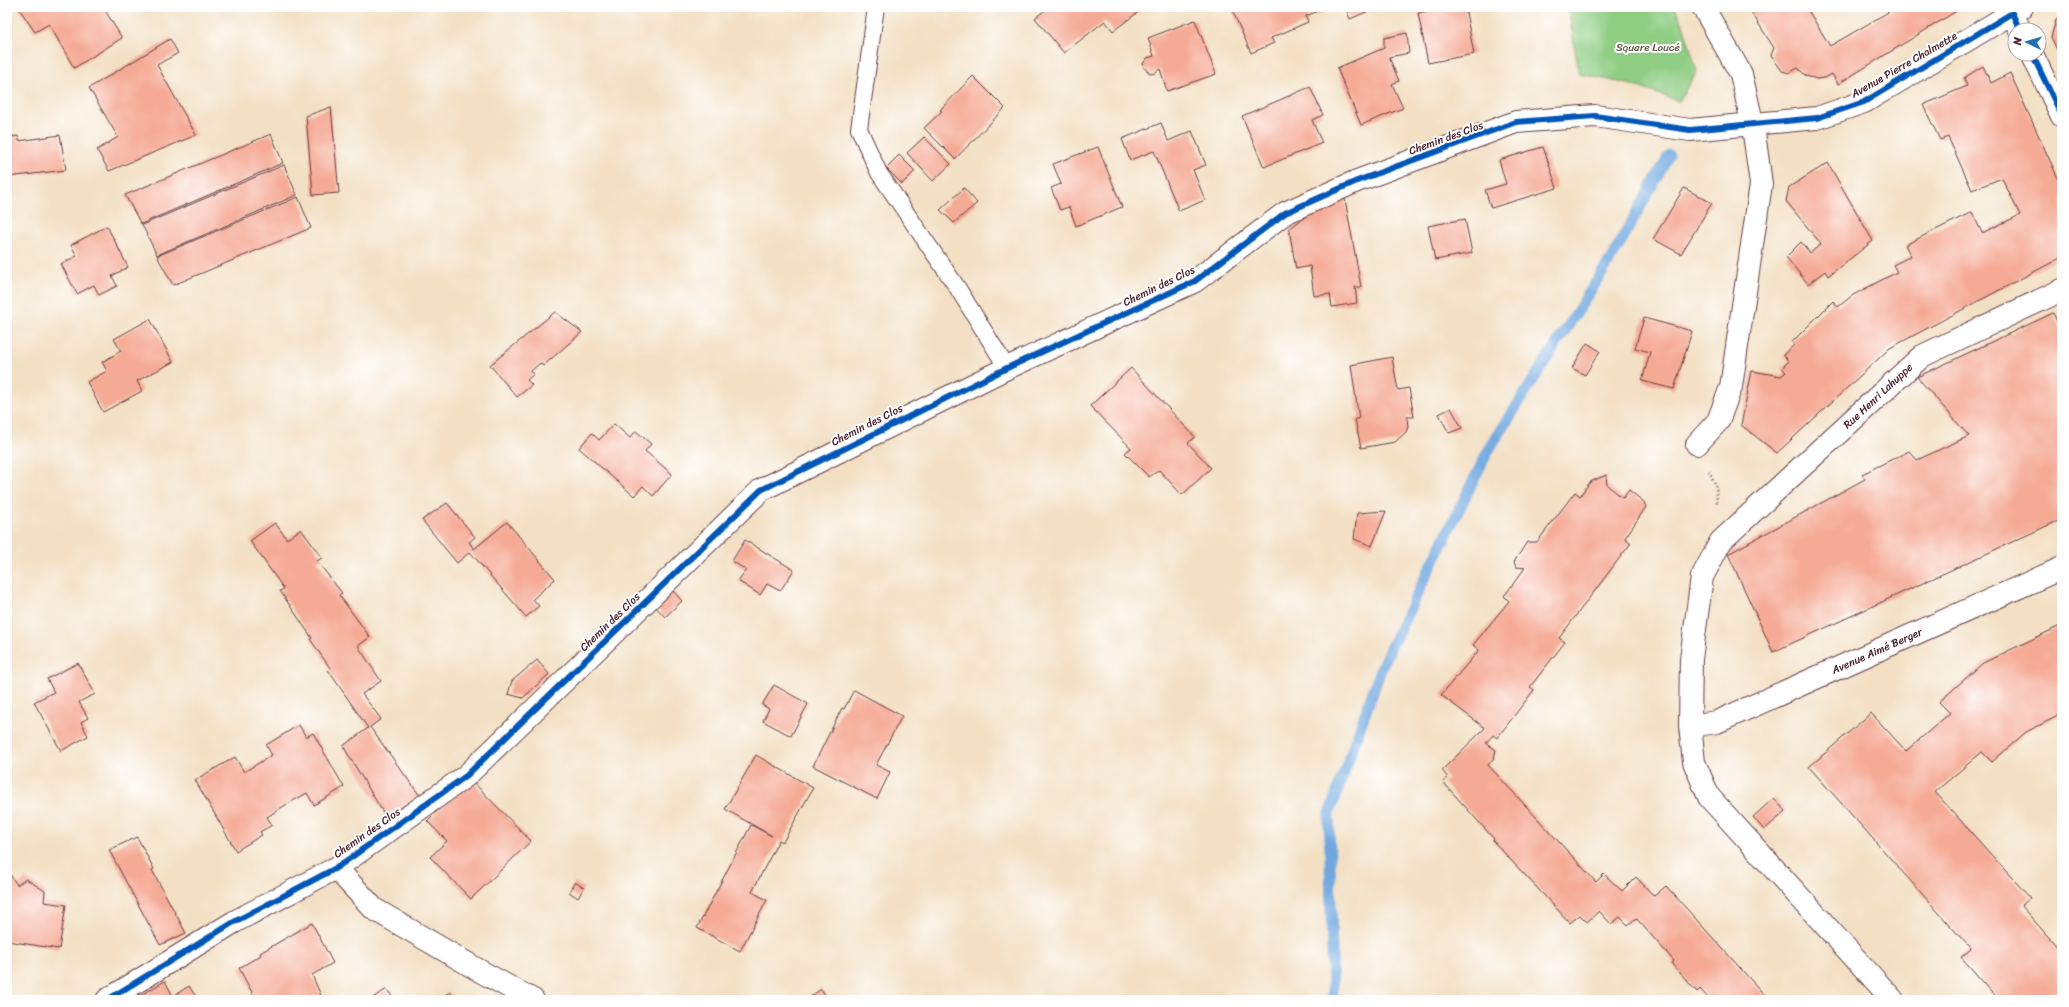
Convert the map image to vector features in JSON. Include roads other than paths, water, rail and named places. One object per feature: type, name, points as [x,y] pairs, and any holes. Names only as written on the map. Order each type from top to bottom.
[{"type":"street","points":[[1697,444],[1718,421],[1730,387],[1761,184],[1753,126],[1741,74],[1703,7]]},
{"type":"street","name":"Avenue Pierre Chalmette","points":[[1753,126],[1817,118],[1864,102],[2018,17]]},
{"type":"street","points":[[2036,62],[2062,116]]},
{"type":"street","name":"Chemin des Clos","points":[[107,1000],[234,922],[336,868],[466,776],[761,490],[1007,368],[1195,281],[1285,213],[1357,181],[1516,122],[1595,116],[1690,130],[1753,126]]},
{"type":"street","name":"Rue Henri Lahuppe","points":[[1893,1000],[1709,797],[1694,762],[1690,726],[1691,659],[1702,577],[1721,541],[1922,356],[2062,290]]},
{"type":"street","name":"Avenue Aimé Berger","points":[[1690,726],[1716,722],[2062,568]]},
{"type":"street","points":[[336,868],[374,910],[533,1000]]},
{"type":"lane","points":[[876,7],[859,129],[879,173],[957,287],[1007,368]]},
{"type":"waterway","points":[[1333,1000],[1329,814],[1384,661],[1488,451],[1614,254],[1669,155]]},
{"type":"park label","name":"Square Loucé","points":[[1648,47]]}]
